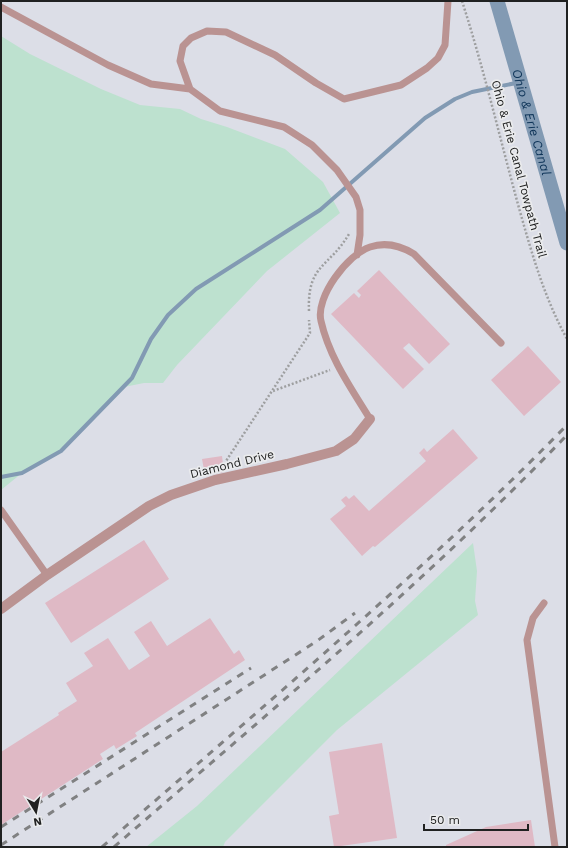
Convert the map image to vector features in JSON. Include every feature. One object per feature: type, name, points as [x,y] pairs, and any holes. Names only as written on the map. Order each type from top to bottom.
[{"type":"street","name":"Diamond Drive","points":[[1,608],[47,575],[150,506],[171,495],[215,480],[287,464],[336,451],[354,439],[370,419]]},
{"type":"lane","points":[[190,89],[180,61],[182,46],[191,38],[207,31],[226,32],[274,55],[316,83],[344,99],[401,85],[427,68],[438,58],[445,45],[448,1]]},
{"type":"lane","points":[[1,7],[108,66],[151,84],[190,89],[220,111],[284,127],[312,145],[341,176],[356,197],[360,210],[360,234],[357,255]]},
{"type":"lane","points":[[370,419],[338,367],[321,321],[319,309],[331,282],[357,255],[371,246],[386,244],[405,248],[426,266],[501,343]]},
{"type":"lane","points":[[1,510],[47,575]]},
{"type":"lane","points":[[544,603],[533,618],[527,640],[555,847]]},
{"type":"path","name":"Ohio & Erie Canal Towpath Trail","points":[[462,1],[483,68],[536,269],[550,305],[567,339]]},
{"type":"path","points":[[236,466],[224,461],[310,333],[308,296],[311,282],[316,273],[346,240],[352,230]]},
{"type":"path","points":[[272,391],[338,367]]},
{"type":"shaded area","points":[[1,1],[567,1],[567,847],[1,847]]},
{"type":"green space","points":[[1,36],[30,54],[101,89],[140,105],[180,109],[201,119],[227,127],[285,149],[323,182],[340,213],[267,271],[177,365],[163,383],[144,383],[124,387],[61,451],[22,473],[1,490]]},
{"type":"green space","points":[[473,543],[477,571],[475,601],[478,615],[337,730],[225,842],[223,847],[146,847],[197,806]]},
{"type":"building","points":[[379,270],[450,344],[429,364],[409,343],[403,348],[424,369],[403,389],[331,314],[354,293],[359,298],[361,295],[357,291]]},
{"type":"building","points":[[528,346],[561,382],[524,416],[491,380]]},
{"type":"building","points":[[453,429],[478,458],[375,547],[373,546],[362,556],[330,519],[346,506],[341,500],[346,496],[349,499],[354,495],[369,511],[426,461],[419,453],[424,448],[427,452]]},
{"type":"building","points":[[222,456],[224,472],[205,475],[202,459]]},
{"type":"building","points":[[144,540],[169,579],[71,643],[45,603]]},
{"type":"building","points":[[210,618],[234,654],[239,650],[245,660],[135,733],[137,736],[116,749],[114,745],[100,754],[103,759],[1,825],[1,752],[59,715],[58,713],[77,701],[66,683],[93,666],[84,653],[108,638],[129,670],[150,656],[134,632],[151,621],[167,646]]},
{"type":"building","points":[[382,743],[397,838],[334,847],[329,816],[339,814],[329,752]]},
{"type":"building","points":[[531,820],[535,847],[446,847],[446,845],[486,827]]},
{"type":"waterway","name":"Ohio & Erie Canal","points":[[497,1],[567,243]]},
{"type":"waterway","points":[[1,477],[22,473],[61,451],[132,378],[151,339],[168,315],[196,289],[320,210],[425,118],[455,99],[472,92],[521,82]]},
{"type":"railway","points":[[102,847],[397,588],[512,480],[567,425]]},
{"type":"railway","points":[[114,847],[288,697],[402,595],[458,543],[567,435]]},
{"type":"railway","points":[[1,845],[317,641],[355,613]]},
{"type":"railway","points":[[1,827],[251,668]]}]
